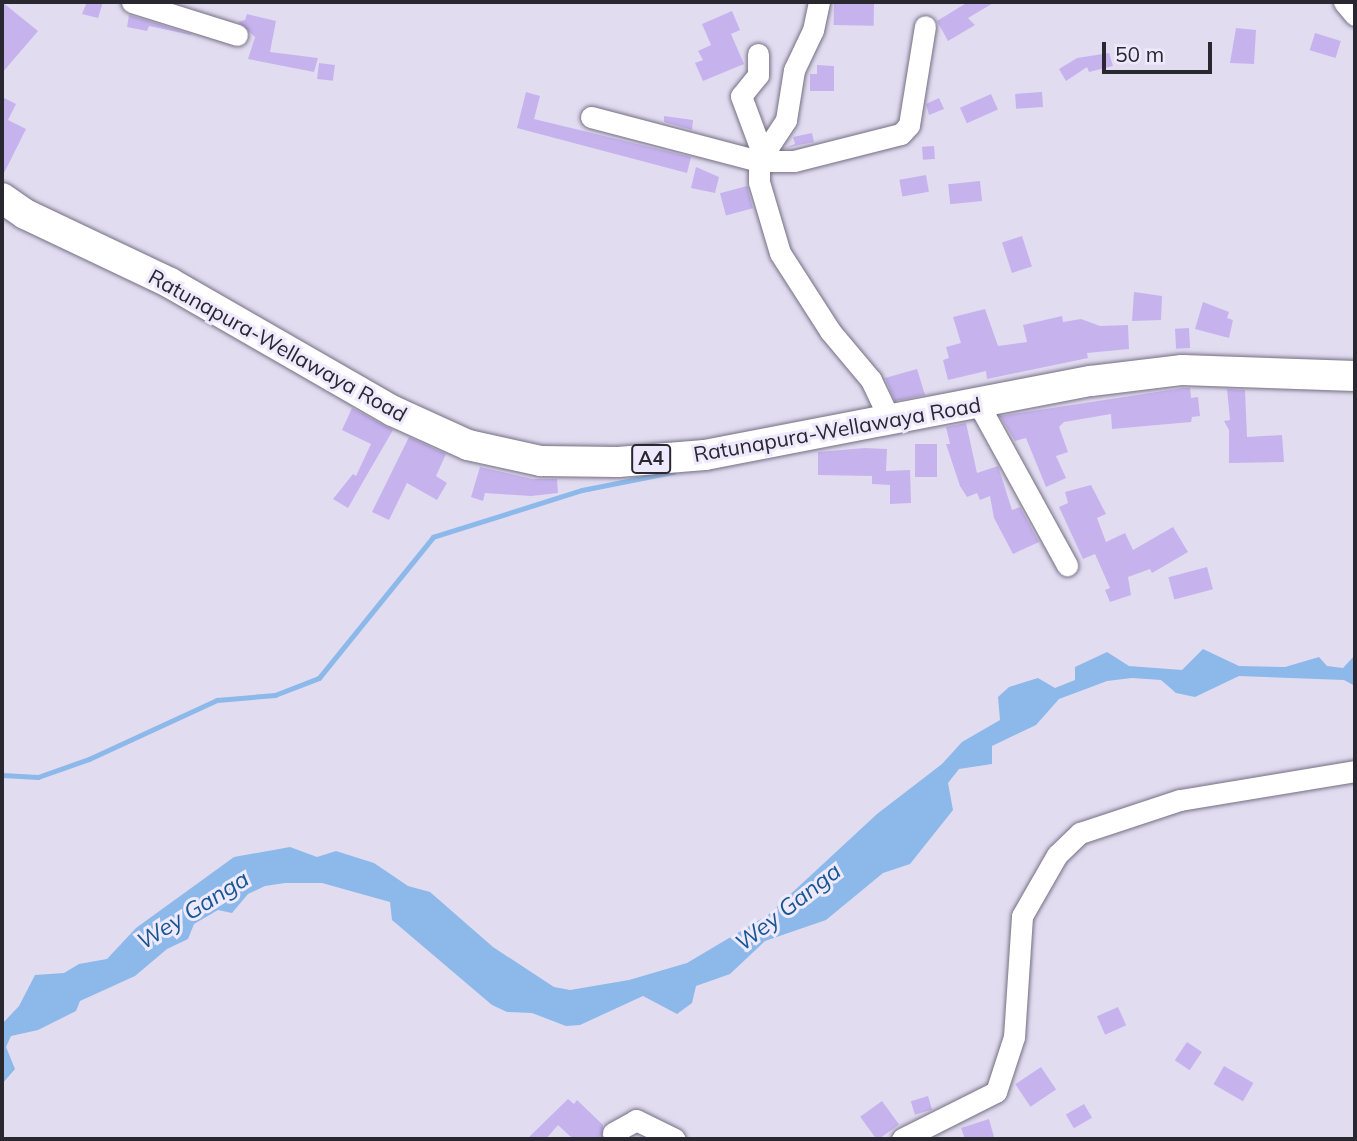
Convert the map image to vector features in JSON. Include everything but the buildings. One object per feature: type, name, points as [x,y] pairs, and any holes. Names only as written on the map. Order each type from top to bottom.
[{"type":"highway","name":"Ratunapura-Wellawaya Road","points":[[2,198],[25,214],[170,283],[393,411],[468,445],[541,461],[618,462],[705,455],[979,405],[1091,381],[1182,370],[1355,376]]},
{"type":"street","points":[[132,2],[237,36]]},
{"type":"street","points":[[761,158],[786,120],[794,70],[813,30],[819,2]]},
{"type":"street","points":[[1344,2],[1355,15]]},
{"type":"street","points":[[590,117],[761,158],[794,161],[901,134],[909,125],[925,26]]},
{"type":"street","points":[[758,54],[758,75],[741,96],[761,158],[759,182],[780,253],[830,331],[871,380],[890,420]]},
{"type":"street","points":[[979,405],[1067,565]]},
{"type":"street","points":[[902,1139],[996,1092],[1014,1037],[1022,916],[1058,855],[1080,833],[1180,800],[1355,771]]},
{"type":"street","points":[[613,1133],[636,1120],[675,1139]]},
{"type":"water","name":"Wey Ganga","points":[[1203,649],[1239,666],[1285,667],[1319,657],[1327,666],[1343,668],[1355,655],[1355,686],[1344,680],[1239,676],[1195,697],[1176,693],[1161,680],[1132,678],[1107,681],[1059,699],[1036,725],[992,746],[992,764],[959,769],[948,783],[953,810],[910,864],[883,873],[826,920],[765,941],[730,974],[696,986],[692,1003],[677,1014],[643,996],[580,1025],[566,1026],[532,1013],[507,1012],[492,1005],[392,920],[390,902],[322,883],[285,883],[265,886],[248,894],[232,913],[218,910],[194,924],[188,939],[167,949],[135,976],[80,1001],[76,1011],[38,1030],[11,1036],[6,1047],[15,1069],[2,1084],[2,1024],[19,1006],[35,975],[64,973],[79,964],[107,959],[136,928],[234,857],[290,847],[317,857],[336,851],[374,863],[408,886],[430,892],[493,947],[554,987],[570,990],[629,980],[687,963],[768,915],[877,814],[942,764],[962,742],[1000,720],[998,697],[1009,687],[1038,678],[1055,688],[1075,680],[1075,667],[1107,652],[1129,666],[1182,670]]},
{"type":"waterway","points":[[2,775],[38,777],[89,759],[217,700],[275,695],[319,678],[433,537],[582,490],[673,472]]}]
